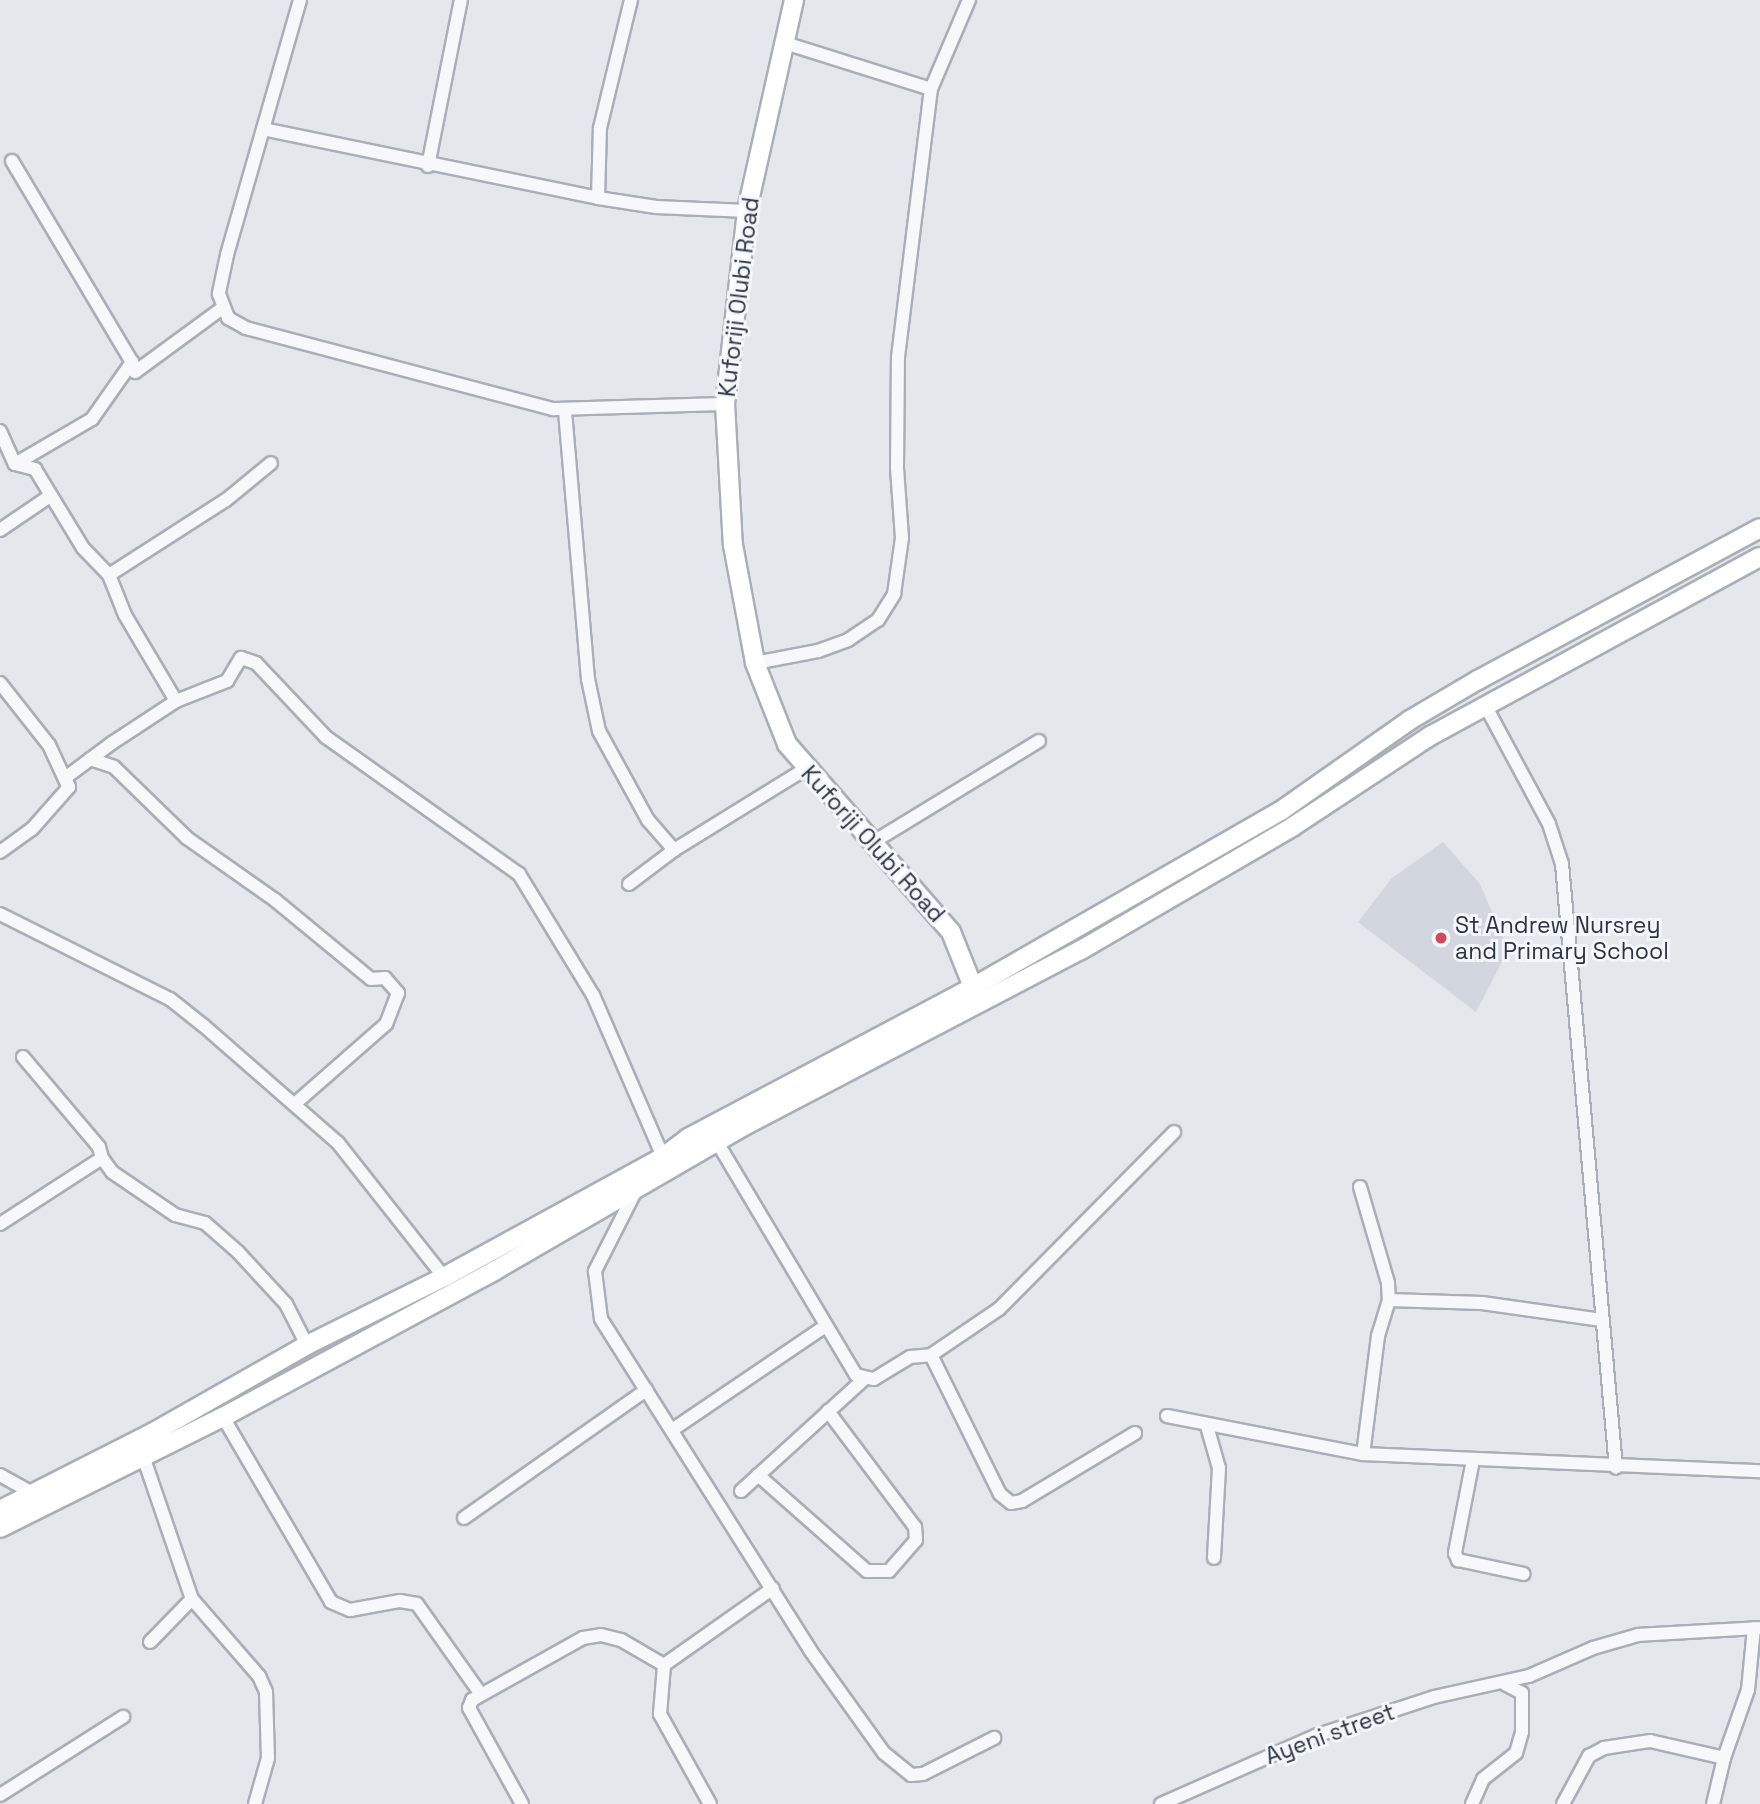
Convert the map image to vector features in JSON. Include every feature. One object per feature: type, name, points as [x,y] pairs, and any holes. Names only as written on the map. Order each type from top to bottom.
[{"type":"main road","name":"Kuforiji Olubi Road","points":[[794,0],[782,43],[747,211],[725,404],[733,545],[755,663],[774,716],[805,769],[875,841],[951,932],[973,987]]},
{"type":"main road","points":[[0,1528],[223,1418],[635,1192],[806,1085],[1282,810],[1369,747],[1466,687],[1760,528]]},
{"type":"main road","points":[[0,1510],[154,1432],[307,1345],[444,1278],[663,1157],[688,1138],[806,1085],[1081,950],[1292,827],[1430,736],[1760,557]]},
{"type":"main road","points":[[1282,810],[1292,827]]},
{"type":"street","points":[[428,166],[461,0]]},
{"type":"street","points":[[598,198],[600,128],[631,0]]},
{"type":"street","points":[[755,663],[818,651],[848,640],[878,620],[894,594],[902,538],[897,468],[898,357],[931,89],[969,0]]},
{"type":"street","points":[[297,1],[227,256],[219,294],[221,309],[246,328],[565,411],[725,404]]},
{"type":"street","points":[[782,43],[931,89]]},
{"type":"street","points":[[263,130],[428,166],[598,198],[656,207],[747,211]]},
{"type":"street","points":[[12,161],[132,362],[135,372],[221,309]]},
{"type":"street","points":[[15,464],[92,419],[132,362]]},
{"type":"street","points":[[565,411],[588,679],[599,731],[648,820],[674,850]]},
{"type":"street","points":[[0,431],[15,464]]},
{"type":"street","points":[[109,575],[226,500],[271,463]]},
{"type":"street","points":[[15,464],[35,469],[83,548],[109,575],[125,615],[176,701]]},
{"type":"street","points":[[0,530],[50,496]]},
{"type":"street","points":[[69,787],[65,778],[176,701],[227,681],[241,658],[256,663],[326,737],[519,874],[593,995],[663,1157]]},
{"type":"street","points":[[0,683],[49,745],[69,787]]},
{"type":"street","points":[[1485,705],[1549,824],[1562,864],[1616,1468]]},
{"type":"street","points":[[875,841],[1040,741]]},
{"type":"street","points":[[90,759],[114,767],[187,838],[275,900],[371,979],[385,978],[398,993],[386,1024],[297,1102]]},
{"type":"street","points":[[629,884],[674,850],[805,769]]},
{"type":"street","points":[[0,852],[32,829],[69,787]]},
{"type":"street","points":[[0,914],[170,999],[297,1102],[368,1178],[444,1278]]},
{"type":"street","points":[[23,1056],[99,1147],[102,1158],[112,1172],[175,1215],[205,1223],[238,1252],[286,1304],[307,1345]]},
{"type":"street","points":[[741,1491],[863,1380],[910,1357],[931,1355],[999,1309],[1174,1132]]},
{"type":"street","points":[[717,1142],[824,1327],[845,1361],[863,1380]]},
{"type":"street","points":[[0,1224],[102,1158]]},
{"type":"street","points":[[1360,1187],[1388,1283],[1389,1300],[1378,1336],[1363,1454]]},
{"type":"street","points":[[635,1192],[594,1271],[601,1320],[853,1712],[901,1768],[911,1775],[923,1774],[994,1738]]},
{"type":"street","points":[[1389,1300],[1482,1303],[1602,1320]]},
{"type":"street","points":[[672,1430],[824,1327]]},
{"type":"street","points":[[931,1355],[1000,1494],[1011,1503],[1022,1501],[1135,1433]]},
{"type":"street","points":[[464,1518],[646,1390]]},
{"type":"street","points":[[758,1475],[867,1571],[889,1570],[916,1540],[915,1527],[828,1411]]},
{"type":"street","points":[[1167,1416],[1207,1426],[1363,1454],[1616,1468],[1760,1471]]},
{"type":"street","points":[[223,1418],[331,1602],[349,1609],[400,1601],[417,1604],[480,1693]]},
{"type":"street","points":[[1207,1426],[1219,1468],[1214,1558]]},
{"type":"street","points":[[144,1459],[192,1599],[258,1676],[266,1692],[268,1758],[255,1804]]},
{"type":"street","points":[[1473,1460],[1455,1553],[1458,1560],[1524,1574]]},
{"type":"street","points":[[0,1475],[32,1493]]},
{"type":"street","points":[[664,1665],[773,1588]]},
{"type":"street","points":[[150,1642],[192,1599]]},
{"type":"street","points":[[1505,1684],[1638,1635],[1757,1628],[1748,1690],[1724,1758],[1713,1804]]},
{"type":"street","points":[[522,1804],[469,1708],[480,1693],[592,1637],[621,1640],[664,1665]]},
{"type":"street","points":[[664,1665],[660,1714],[710,1804]]},
{"type":"street","points":[[1472,1804],[1483,1779],[1516,1753],[1522,1732],[1522,1693],[1505,1684]]},
{"type":"street","name":"Ayeni street","points":[[1161,1804],[1315,1736],[1434,1697],[1505,1684]]},
{"type":"street","points":[[0,1795],[123,1717]]},
{"type":"street","points":[[1563,1804],[1589,1756],[1604,1748],[1650,1741],[1724,1758]]},
{"type":"shaded area","name":"St Andrew Nursrey and Primary School","points":[[1443,842],[1480,884],[1508,950],[1476,1012],[1358,922],[1392,878]]},
{"type":"place","name":"St Andrew Nursrey and Primary School","points":[[1441,938]]}]
